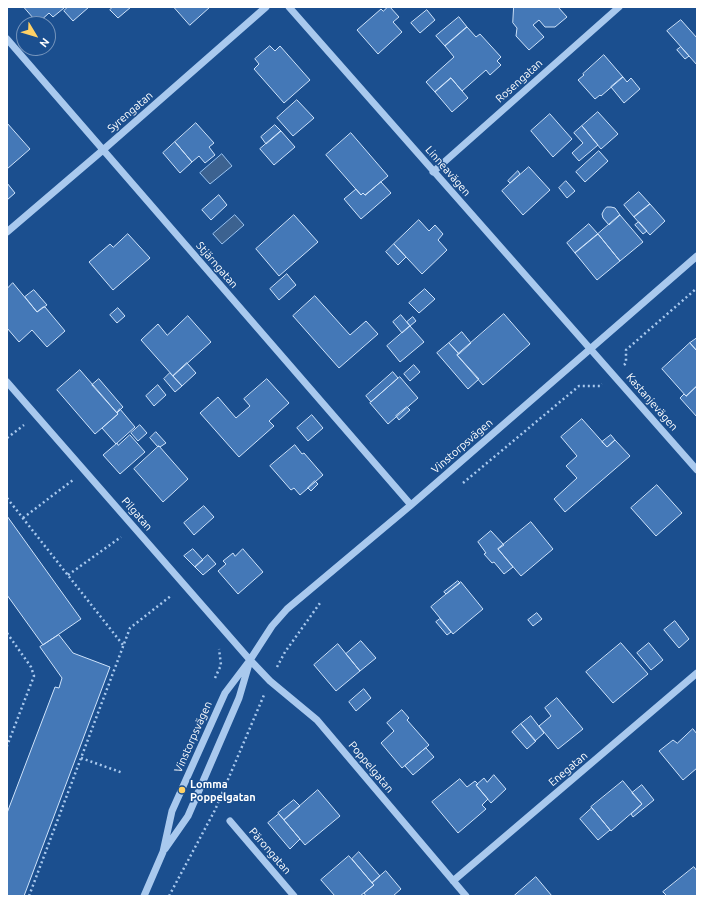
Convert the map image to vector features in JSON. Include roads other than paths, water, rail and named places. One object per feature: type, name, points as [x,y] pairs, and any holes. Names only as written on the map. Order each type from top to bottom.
[{"type":"street","name":"Syrengatan","points":[[7,232],[266,7]]},
{"type":"street","name":"Linneavägen","points":[[289,7],[433,172],[591,349]]},
{"type":"street","name":"Rosengatan","points":[[433,172],[619,7]]},
{"type":"street","name":"Stjärngatan","points":[[7,39],[411,505]]},
{"type":"street","name":"Vinstorpsvägen","points":[[144,896],[163,852],[172,811],[225,692],[250,660],[272,626],[287,609],[411,505],[697,256]]},
{"type":"street","name":"Kastanjevägen","points":[[591,349],[697,470]]},
{"type":"street","name":"Pilgatan","points":[[7,382],[250,660]]},
{"type":"street","name":"Vinstorpsvägen","points":[[163,852],[188,816],[239,698],[250,660]]},
{"type":"street","name":"Poppelgatan","points":[[250,660],[270,682],[317,720],[466,896]]},
{"type":"street","name":"Enegatan","points":[[453,881],[697,673]]},
{"type":"street","name":"Pärongatan","points":[[230,821],[294,896]]},
{"type":"water","points":[[222,154],[232,166],[210,184],[200,173]]},
{"type":"water","points":[[235,215],[244,225],[222,244],[213,234]]},
{"type":"place","name":"Lomma Poppelgatan","points":[[182,790]]}]
